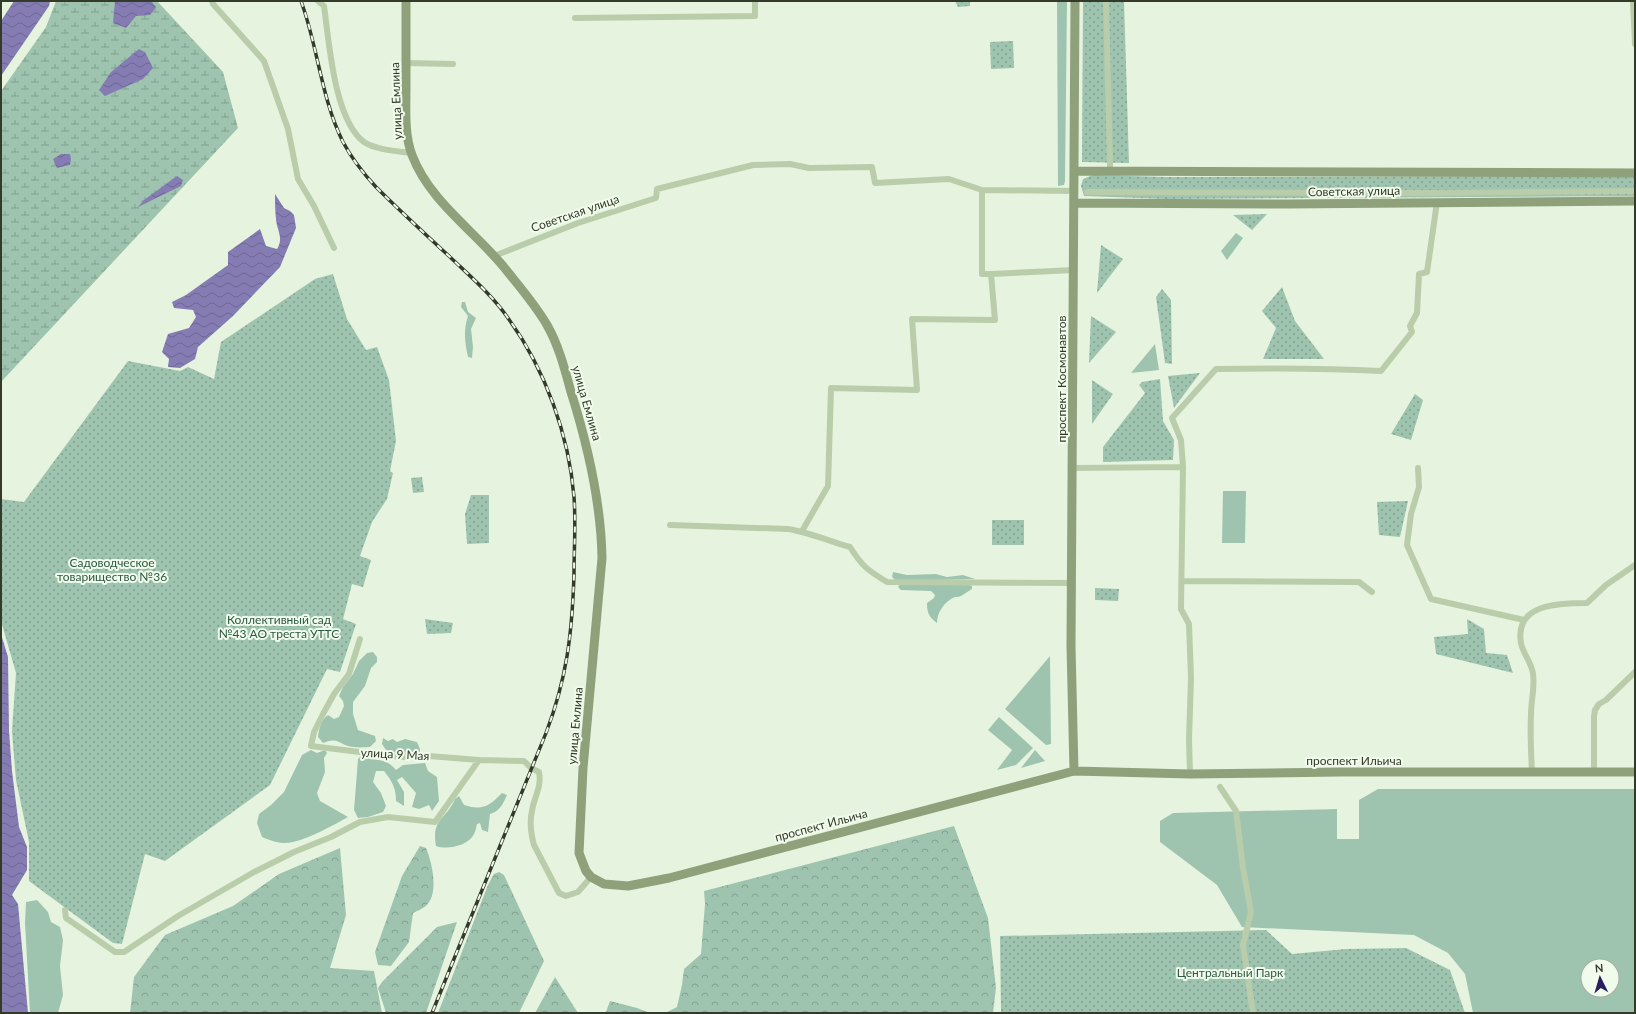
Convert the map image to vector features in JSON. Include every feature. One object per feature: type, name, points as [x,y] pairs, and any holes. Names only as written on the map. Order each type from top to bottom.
[{"type":"street","points":[[318,1],[324,6],[336,90],[352,129],[364,142],[379,148],[411,153]]},
{"type":"street","name":"улица Емлина","points":[[406,1],[406,117],[408,143],[411,153],[434,193],[494,256],[538,311],[553,337],[563,365],[586,444],[597,502],[602,558],[581,804],[579,853],[581,862],[591,877]]},
{"type":"street","points":[[575,18],[755,16],[755,1]]},
{"type":"street","name":"проспект Космонавтов","points":[[1074,771],[1071,702],[1075,1]]},
{"type":"street","points":[[1106,1],[1110,166]]},
{"type":"street","points":[[1633,1],[1635,44]]},
{"type":"street","points":[[213,3],[264,62],[288,128],[298,179],[314,206],[334,248]]},
{"type":"street","points":[[406,63],[453,64]]},
{"type":"street","name":"Советская улица","points":[[494,256],[578,223],[656,198],[657,189],[753,165],[790,164],[809,168],[872,167],[874,183],[949,179],[982,190]]},
{"type":"street","name":"Советская улица","points":[[1074,171],[1635,173]]},
{"type":"street","points":[[1074,191],[982,190],[982,274],[1074,270]]},
{"type":"street","points":[[1087,192],[1433,193],[1635,191]]},
{"type":"street","points":[[1190,774],[1189,739],[1191,678],[1189,624],[1181,609],[1183,467],[1181,440],[1172,418],[1216,370],[1333,368],[1381,371],[1412,332],[1410,326],[1417,313],[1419,274],[1426,272],[1437,202]]},
{"type":"street","name":"Советская улица","points":[[1074,203],[1288,204],[1635,202]]},
{"type":"street","points":[[802,531],[828,486],[831,388],[917,390],[912,319],[995,320],[991,274]]},
{"type":"street","points":[[1072,468],[1183,467]]},
{"type":"street","points":[[1418,468],[1420,487],[1411,514],[1407,545],[1431,599],[1524,620]]},
{"type":"street","points":[[670,525],[788,529],[802,531],[809,535],[850,546],[861,564],[887,582],[1072,583]]},
{"type":"street","points":[[1532,772],[1530,714],[1533,673],[1524,656],[1521,643],[1520,632],[1524,620],[1540,607],[1560,603],[1587,602],[1606,585],[1635,565]]},
{"type":"street","points":[[1182,581],[1359,582],[1372,592]]},
{"type":"street","name":"улица 9 Мая","points":[[360,640],[349,674],[334,694],[323,714],[314,732],[311,746],[400,757],[429,756],[479,760],[524,761],[531,768],[539,772],[540,785],[532,811],[530,827],[532,837],[537,852],[559,893],[566,896],[578,892],[591,877]]},
{"type":"street","points":[[1594,772],[1595,710],[1599,704],[1606,700],[1635,672]]},
{"type":"street","points":[[65,910],[66,918],[108,948],[115,952],[124,952],[178,916],[254,872],[360,822],[388,817],[435,822],[479,760]]},
{"type":"street","name":"проспект Ильича","points":[[591,877],[604,884],[618,886],[628,886],[669,878],[1074,771],[1190,774],[1340,772],[1635,772]]},
{"type":"street","points":[[1220,787],[1236,812],[1250,912],[1243,945],[1253,1013]]},
{"type":"green space","points":[[56,1],[157,1],[223,72],[238,128],[1,382],[1,91],[46,27]]},
{"type":"green space","points":[[955,1],[970,1],[970,6],[958,7]]},
{"type":"green space","points":[[1057,1],[1067,1],[1065,181],[1064,185],[1058,186]]},
{"type":"green space","points":[[1083,1],[1124,1],[1129,163],[1082,162]]},
{"type":"green space","points":[[1013,41],[1014,68],[991,69],[990,42]]},
{"type":"green space","points":[[1093,175],[1167,177],[1635,176],[1635,196],[1167,199],[1084,196],[1081,186],[1083,179]]},
{"type":"green space","points":[[1267,214],[1252,230],[1233,215]]},
{"type":"green space","points":[[1236,233],[1243,238],[1227,260],[1221,251]]},
{"type":"green space","points":[[1101,245],[1123,259],[1097,293]]},
{"type":"green space","points":[[333,274],[347,319],[366,350],[377,347],[389,380],[396,441],[390,471],[393,473],[387,499],[372,522],[360,556],[371,560],[363,587],[352,584],[343,619],[356,624],[340,672],[327,669],[270,785],[165,861],[145,854],[122,944],[113,943],[29,881],[29,842],[16,780],[12,731],[16,673],[1,621],[1,499],[24,502],[128,361],[180,371],[188,367],[214,379],[221,342],[315,279]]},
{"type":"green space","points":[[1282,287],[1295,321],[1324,359],[1263,359],[1276,328],[1262,311]]},
{"type":"green space","points":[[1162,289],[1171,300],[1172,364],[1165,363],[1156,297]]},
{"type":"green space","points":[[462,302],[465,302],[468,312],[476,318],[471,329],[473,347],[472,358],[468,357],[466,347],[465,332],[468,316],[461,307]]},
{"type":"green space","points":[[1091,316],[1116,332],[1089,363]]},
{"type":"green space","points":[[1155,344],[1159,370],[1131,373]]},
{"type":"green space","points":[[1200,373],[1174,408],[1168,376]]},
{"type":"green space","points":[[1160,379],[1163,421],[1174,440],[1173,460],[1103,462],[1103,447],[1145,393],[1139,385],[1142,382]]},
{"type":"green space","points":[[1092,380],[1113,394],[1092,424]]},
{"type":"green space","points":[[1415,394],[1423,400],[1411,440],[1391,434]]},
{"type":"green space","points":[[422,477],[424,492],[413,493],[411,478]]},
{"type":"green space","points":[[1223,491],[1246,491],[1245,543],[1222,543]]},
{"type":"green space","points":[[471,495],[489,495],[489,543],[467,544],[465,514]]},
{"type":"green space","points":[[1408,501],[1400,537],[1379,535],[1377,502]]},
{"type":"green space","points":[[992,520],[1024,520],[1024,545],[992,545]]},
{"type":"green space","points":[[893,572],[907,575],[936,574],[947,577],[963,575],[975,579],[897,581],[892,577]]},
{"type":"green space","points":[[900,584],[969,585],[972,586],[972,589],[959,597],[951,599],[945,604],[938,615],[937,623],[929,614],[927,606],[927,603],[934,598],[935,595],[931,591],[901,590],[898,587]]},
{"type":"green space","points":[[1095,588],[1119,589],[1118,601],[1095,600]]},
{"type":"green space","points":[[425,619],[453,623],[451,633],[427,634]]},
{"type":"green space","points":[[1467,619],[1484,629],[1486,653],[1507,655],[1513,673],[1436,654],[1434,637],[1468,634]]},
{"type":"green space","points":[[373,652],[377,657],[377,662],[371,668],[365,686],[353,702],[353,714],[358,730],[375,736],[376,741],[370,747],[349,746],[332,740],[323,743],[318,737],[322,722],[328,715],[334,719],[339,717],[344,706],[343,701],[339,696],[343,687],[353,674],[359,661],[367,653]]},
{"type":"green space","points":[[1050,656],[1051,744],[1046,745],[1005,709]]},
{"type":"green space","points":[[999,717],[1033,748],[1016,765],[997,770],[1012,750],[988,730]]},
{"type":"green space","points":[[383,738],[388,741],[393,739],[397,742],[405,739],[417,742],[420,753],[399,754],[386,750],[382,744]]},
{"type":"green space","points":[[311,750],[317,753],[325,750],[327,753],[324,758],[325,772],[317,793],[320,801],[348,817],[314,835],[289,843],[281,843],[262,837],[257,823],[259,814],[284,792],[302,755]]},
{"type":"green space","points":[[1035,750],[1045,761],[1021,768]]},
{"type":"green space","points":[[362,755],[371,759],[384,761],[396,770],[403,765],[425,763],[428,771],[437,777],[439,801],[432,811],[429,805],[419,809],[412,807],[416,793],[402,777],[397,780],[404,792],[404,806],[396,801],[393,785],[384,771],[376,771],[373,782],[381,793],[386,806],[383,812],[368,817],[358,818],[354,810],[358,759]]},
{"type":"green space","points":[[1378,789],[1635,789],[1635,1013],[1473,1013],[1465,974],[1448,953],[1414,935],[1242,927],[1217,885],[1160,842],[1160,821],[1173,813],[1337,809],[1337,839],[1359,839],[1359,800]]},
{"type":"green space","points":[[502,793],[507,795],[499,809],[490,814],[488,832],[482,830],[480,823],[477,824],[475,833],[467,842],[446,848],[436,846],[435,837],[438,824],[452,806],[455,799],[459,796],[464,805],[481,807],[489,804]]},
{"type":"green space","points":[[954,826],[988,918],[996,988],[993,1013],[665,1013],[677,1007],[684,969],[701,954],[705,904],[704,891]]},
{"type":"green space","points":[[420,846],[426,848],[432,869],[434,885],[431,899],[426,906],[413,913],[409,942],[391,966],[378,965],[375,952],[402,876]]},
{"type":"green space","points":[[340,848],[346,915],[330,968],[374,971],[382,1013],[130,1013],[134,977],[165,935],[233,906],[279,874]]},
{"type":"green space","points":[[499,872],[504,875],[544,961],[519,1013],[438,1013],[488,885],[494,874]]},
{"type":"green space","points":[[37,900],[48,912],[51,922],[60,927],[63,940],[60,966],[63,995],[58,1013],[30,1013],[25,923],[26,902]]},
{"type":"green space","points":[[457,922],[426,1013],[386,1013],[378,988],[382,982],[437,927]]},
{"type":"green space","name":"Центральный Парк","points":[[1266,930],[1292,954],[1346,949],[1406,948],[1450,970],[1465,1013],[1001,1013],[1000,936]]},
{"type":"green space","points":[[555,977],[578,1013],[535,1013]]},
{"type":"green space","points":[[610,1001],[650,1013],[607,1013],[606,1012]]},
{"type":"water","points":[[14,1],[50,1],[49,6],[1,76],[1,21]]},
{"type":"water","points":[[115,1],[151,1],[156,7],[150,15],[136,16],[126,28],[113,23]]},
{"type":"water","points":[[139,49],[145,52],[153,68],[143,79],[105,96],[99,90],[111,72]]},
{"type":"water","points":[[61,154],[70,154],[70,165],[57,168],[53,159]]},
{"type":"water","points":[[177,176],[183,180],[181,186],[138,207],[144,200]]},
{"type":"water","points":[[275,194],[284,208],[294,215],[296,228],[280,267],[233,316],[198,347],[195,359],[180,368],[168,367],[169,359],[162,352],[168,334],[189,328],[196,317],[193,310],[174,308],[172,302],[186,295],[228,265],[228,252],[260,229],[266,246],[277,249],[280,238],[276,219]]},
{"type":"water","points":[[1,634],[8,657],[9,731],[12,771],[19,827],[27,847],[27,870],[12,895],[18,904],[28,1013],[1,1013]]},
{"type":"railway","points":[[301,1],[312,36],[330,108],[346,148],[358,166],[376,187],[481,286],[508,318],[533,359],[553,403],[567,450],[574,497],[575,516],[572,617],[564,674],[559,693],[546,733],[432,1013]]},
{"type":"park label","name":"Садоводческое товарищество №36","points":[[112,569]]},
{"type":"park label","name":"Коллективный сад №43 АО треста УТТС","points":[[279,626]]}]
